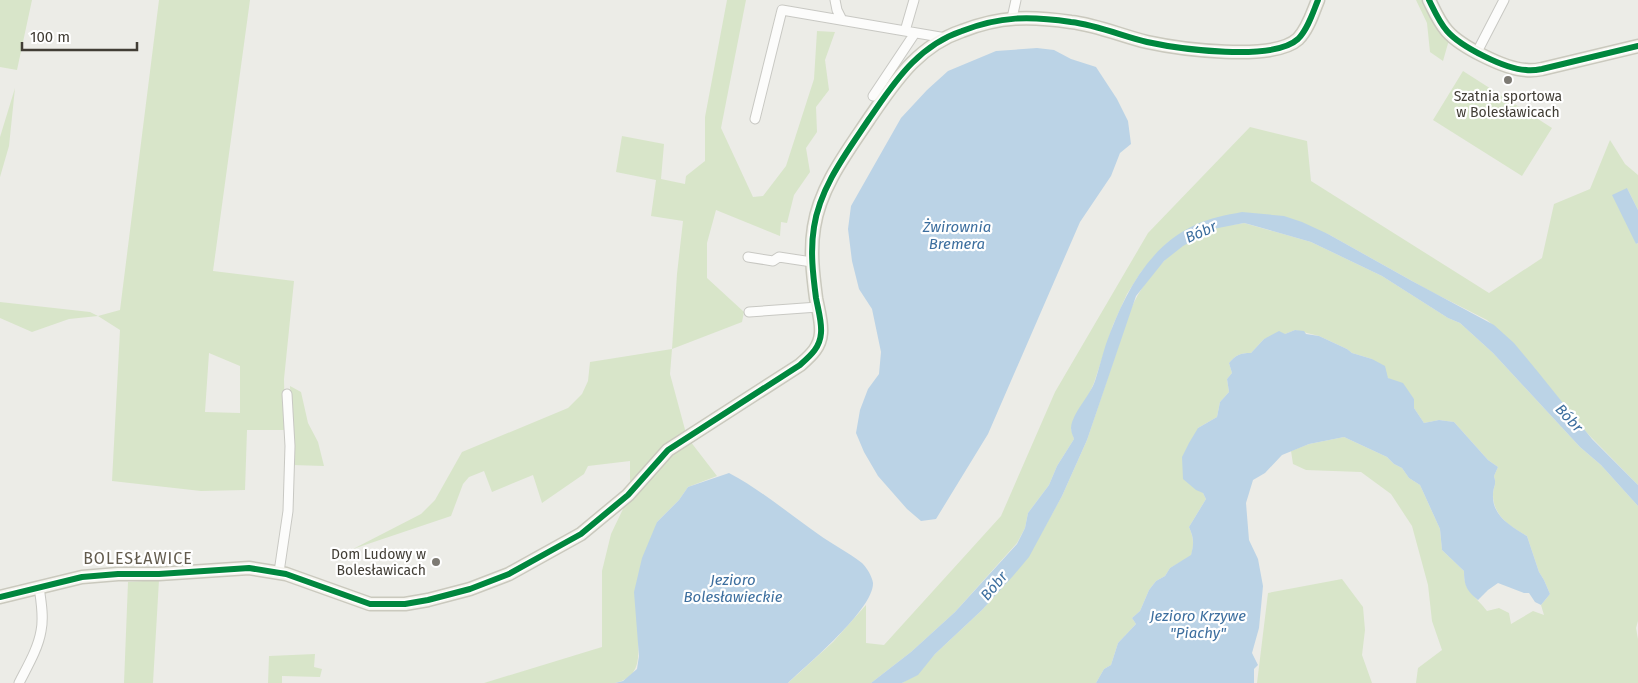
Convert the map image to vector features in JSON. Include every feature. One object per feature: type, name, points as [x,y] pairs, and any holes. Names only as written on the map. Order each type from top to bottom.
[{"type":"street","points":[[835,0],[842,20]]},
{"type":"street","points":[[905,31],[914,0]]},
{"type":"street","points":[[1012,18],[1016,0]]},
{"type":"street","points":[[0,597],[68,579],[100,575],[159,574],[249,568],[279,572],[370,604],[389,605],[456,594],[509,574],[581,534],[628,495],[668,450],[815,351],[821,334],[812,262],[814,230],[819,204],[831,178],[892,85],[922,54],[946,38],[969,28],[1012,18],[1072,22],[1144,41],[1187,49],[1260,51],[1286,46],[1298,39],[1318,0]]},
{"type":"street","points":[[1430,0],[1442,26],[1458,41],[1508,67],[1528,71],[1560,66],[1638,46]]},
{"type":"street","points":[[1477,52],[1504,0]]},
{"type":"street","points":[[755,119],[782,10],[946,38]]},
{"type":"street","points":[[873,96],[915,33]]},
{"type":"street","points":[[748,257],[773,261],[779,257],[812,262]]},
{"type":"street","points":[[749,312],[818,306]]},
{"type":"street","points":[[279,572],[288,511],[290,446],[287,394]]},
{"type":"street","points":[[19,683],[33,655],[41,632],[42,605],[39,587]]},
{"type":"green space","points":[[0,0],[32,0],[17,70],[0,67]]},
{"type":"green space","points":[[159,0],[250,0],[213,271],[294,281],[284,379],[285,430],[247,430],[245,490],[201,491],[112,481],[120,330],[98,316],[120,310]],"holes":[[[209,353],[240,366],[240,413],[205,412]]]},
{"type":"green space","points":[[727,0],[746,0],[721,128],[753,197],[763,196],[786,166],[814,79],[817,31],[835,32],[825,60],[829,90],[816,107],[817,132],[806,148],[810,172],[794,195],[787,223],[781,222],[780,236],[716,210],[707,243],[707,278],[744,312],[742,322],[672,349],[683,221],[651,216],[656,180],[616,172],[622,136],[664,144],[661,179],[685,184],[686,176],[705,161],[705,117]]},
{"type":"green space","points":[[1416,0],[1435,0],[1451,33],[1443,61],[1430,52],[1427,23]]},
{"type":"green space","points":[[1463,71],[1552,128],[1522,176],[1433,120]]},
{"type":"green space","points":[[15,88],[9,146],[0,177],[0,137]]},
{"type":"green space","points":[[1250,127],[1307,141],[1311,181],[1489,293],[1542,258],[1554,204],[1590,189],[1610,140],[1625,164],[1638,175],[1638,210],[1627,188],[1636,244],[1638,243],[1638,485],[1588,434],[1514,344],[1487,320],[1430,291],[1328,234],[1252,213],[1168,242],[1141,272],[1127,294],[1113,325],[1094,383],[1083,407],[1074,418],[1071,429],[1074,439],[1057,466],[1049,485],[1028,513],[1025,528],[1017,543],[955,612],[911,652],[871,683],[788,683],[833,642],[866,605],[866,643],[884,645],[1001,516],[1055,392],[1148,233]]},
{"type":"green space","points":[[1244,223],[1311,242],[1382,276],[1448,318],[1460,323],[1493,353],[1580,447],[1601,465],[1638,506],[1638,621],[1636,628],[1638,639],[1638,683],[1416,683],[1418,668],[1442,650],[1432,621],[1428,585],[1412,526],[1391,494],[1361,472],[1306,470],[1293,464],[1291,451],[1309,444],[1344,437],[1387,457],[1394,464],[1402,468],[1409,478],[1420,485],[1440,529],[1442,550],[1464,571],[1464,578],[1468,588],[1487,611],[1499,608],[1509,613],[1511,624],[1533,611],[1544,615],[1541,605],[1550,594],[1539,572],[1527,536],[1509,525],[1496,509],[1493,495],[1494,476],[1498,467],[1488,460],[1454,422],[1439,420],[1424,423],[1414,408],[1414,399],[1388,378],[1372,359],[1352,353],[1319,336],[1295,330],[1264,339],[1251,353],[1238,355],[1229,363],[1232,373],[1227,379],[1229,392],[1220,402],[1217,417],[1198,428],[1203,493],[1206,499],[1189,527],[1193,542],[1191,556],[1170,568],[1165,576],[1156,581],[1149,590],[1140,611],[1132,618],[1136,624],[1118,643],[1111,665],[1104,669],[1096,683],[902,683],[917,674],[935,654],[982,610],[1028,557],[1062,496],[1087,440],[1130,311],[1144,285],[1174,252],[1199,235],[1217,228]]},
{"type":"green space","points":[[0,302],[90,312],[98,316],[69,319],[32,332],[0,318]]},
{"type":"green space","points":[[672,349],[670,374],[687,437],[717,476],[688,487],[679,500],[657,522],[638,638],[638,660],[634,672],[615,683],[484,683],[602,647],[602,571],[611,534],[623,509],[630,485],[630,461],[588,466],[584,474],[542,503],[533,475],[492,492],[484,471],[469,477],[463,484],[451,516],[353,549],[421,514],[435,500],[462,452],[568,408],[582,394],[588,381],[590,362]]},
{"type":"green space","points":[[290,386],[301,392],[308,423],[318,442],[324,466],[292,465]]},
{"type":"green space","points":[[1342,579],[1363,607],[1365,630],[1362,655],[1372,683],[1257,683],[1268,593]]},
{"type":"green space","points":[[159,580],[153,683],[124,683],[128,582]]},
{"type":"green space","points":[[315,654],[314,667],[322,669],[320,677],[282,676],[282,683],[268,683],[269,656]]},
{"type":"water","name":"Żwirownia Bremera","points":[[1037,48],[1054,50],[1071,59],[1096,67],[1117,99],[1128,121],[1131,144],[1120,153],[1111,176],[1080,222],[988,434],[936,519],[921,521],[907,509],[878,476],[864,452],[856,433],[860,410],[868,389],[879,374],[881,352],[872,309],[859,289],[852,261],[848,229],[851,206],[901,118],[948,71],[996,51]]},
{"type":"water","points":[[1627,188],[1638,210],[1638,243],[1636,244],[1612,195]]},
{"type":"water","name":"Bóbr","points":[[1242,212],[1284,216],[1302,222],[1328,234],[1494,325],[1514,343],[1592,439],[1638,485],[1638,506],[1601,465],[1580,447],[1493,353],[1460,323],[1448,318],[1382,276],[1311,242],[1244,223],[1213,229],[1183,246],[1164,261],[1136,296],[1087,440],[1062,496],[1029,557],[982,610],[935,654],[918,675],[902,683],[871,683],[911,652],[955,612],[1017,544],[1025,528],[1028,513],[1049,485],[1057,466],[1074,439],[1071,429],[1074,416],[1095,381],[1106,344],[1120,309],[1129,291],[1150,260],[1163,246],[1195,225]]},
{"type":"water","name":"Jezioro Krzywe \"Piachy\"","points":[[1295,330],[1319,336],[1352,353],[1372,359],[1385,366],[1388,378],[1403,383],[1414,399],[1414,408],[1424,423],[1439,420],[1454,422],[1488,460],[1498,467],[1494,476],[1493,495],[1496,509],[1504,520],[1527,536],[1539,572],[1550,594],[1541,605],[1535,602],[1529,593],[1524,593],[1498,583],[1478,600],[1467,588],[1464,571],[1442,550],[1440,529],[1420,485],[1409,478],[1402,468],[1394,464],[1387,457],[1344,437],[1309,444],[1282,455],[1265,473],[1253,480],[1246,503],[1249,540],[1258,559],[1263,586],[1259,628],[1252,653],[1258,665],[1254,669],[1254,683],[1096,683],[1104,669],[1111,665],[1118,643],[1136,624],[1132,618],[1140,611],[1149,590],[1156,581],[1165,576],[1170,568],[1191,555],[1193,541],[1189,527],[1206,499],[1203,493],[1196,490],[1183,479],[1182,457],[1198,428],[1217,417],[1220,402],[1229,392],[1227,379],[1232,373],[1229,363],[1238,355],[1251,353],[1264,339],[1279,331],[1285,334]]},
{"type":"water","name":"Jezioro Bolesławieckie","points":[[729,473],[763,494],[866,567],[873,583],[863,607],[838,636],[788,683],[615,683],[623,681],[637,669],[639,656],[634,592],[642,558],[657,522],[679,500],[688,487]]},
{"type":"cycle path","points":[[0,597],[82,577],[249,568],[286,574],[370,604],[405,604],[470,589],[509,574],[581,534],[628,495],[668,450],[800,365],[814,351],[819,343],[821,329],[812,263],[812,245],[817,212],[822,198],[836,170],[884,97],[906,69],[929,48],[955,34],[989,22],[1029,18],[1081,23],[1147,42],[1181,48],[1225,52],[1268,50],[1286,46],[1298,39],[1302,35],[1318,0]]},
{"type":"cycle path","points":[[1429,0],[1447,31],[1462,44],[1484,56],[1517,69],[1540,69],[1638,46]]},
{"type":"place","name":"Szatnia sportowa w Bolesławicach","points":[[1508,80]]},
{"type":"place","name":"Dom Ludowy w Bolesławicach","points":[[436,562]]},
{"type":"district","name":"BOLESŁAWICE","points":[[138,558]]}]
